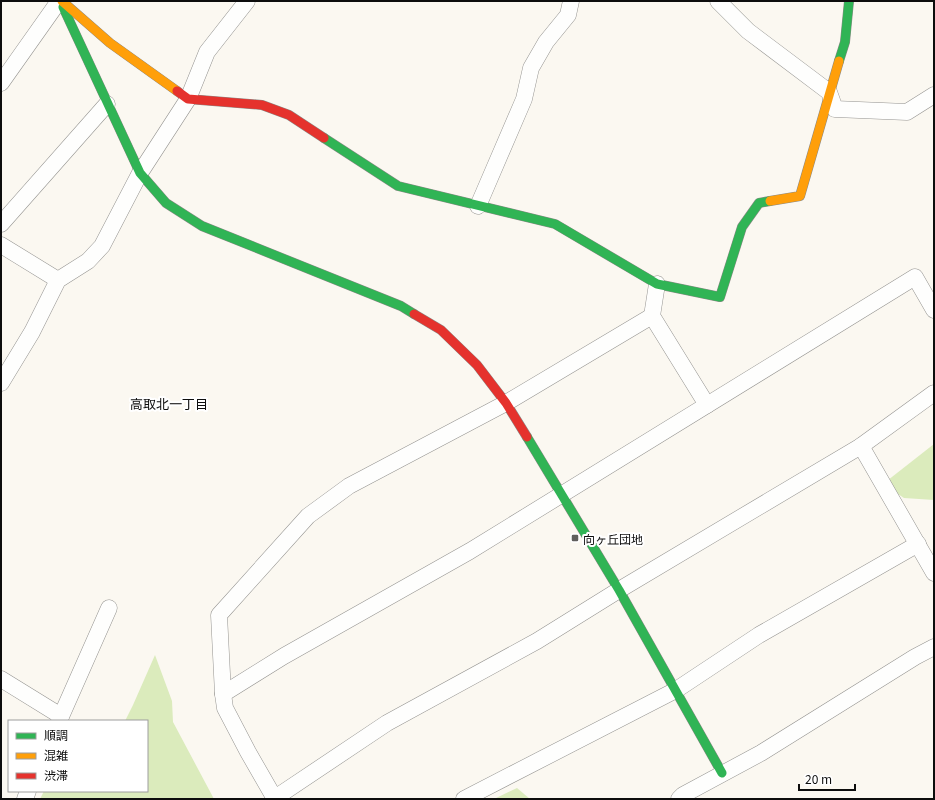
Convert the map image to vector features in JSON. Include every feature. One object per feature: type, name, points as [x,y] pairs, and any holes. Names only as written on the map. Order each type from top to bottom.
[{"type":"street","points":[[1,83],[60,1]]},
{"type":"street","points":[[60,1],[110,43],[188,99],[262,105],[289,115],[398,186],[555,224],[657,284],[720,296],[742,227],[759,203],[800,196],[829,92],[845,42],[849,1]]},
{"type":"street","points":[[60,1],[140,173],[166,203],[202,226],[400,306],[441,330],[477,365],[506,403],[560,495],[619,590],[722,773]]},
{"type":"street","points":[[1,383],[32,332],[58,280],[88,261],[102,246],[140,173],[188,99],[207,52],[247,1]]},
{"type":"street","points":[[478,206],[524,99],[531,68],[546,42],[568,15],[571,1]]},
{"type":"street","points":[[718,1],[748,31],[829,92],[835,109],[907,112],[934,95]]},
{"type":"street","points":[[1,224],[107,104]]},
{"type":"street","points":[[1,245],[58,280]]},
{"type":"street","points":[[223,694],[284,656],[470,551],[914,277],[934,310]]},
{"type":"street","points":[[657,284],[652,316],[707,405]]},
{"type":"street","points":[[652,316],[506,403],[349,486],[308,516],[219,615],[225,708],[248,752],[275,798],[387,723],[537,641],[619,590],[861,446],[934,393]]},
{"type":"street","points":[[861,446],[934,573]]},
{"type":"street","points":[[464,799],[676,690],[759,635],[918,544]]},
{"type":"street","points":[[1,679],[60,718],[109,608]]},
{"type":"street","points":[[679,799],[683,795],[722,773],[761,753],[915,657],[934,647]]},
{"type":"green space","points":[[934,444],[934,500],[904,498],[883,484]]},
{"type":"green space","points":[[155,655],[172,701],[173,722],[214,799],[40,799],[44,792],[148,792],[148,720],[126,720]]},
{"type":"green space","points":[[517,788],[530,799],[494,799]]},
{"type":"traffic: fast","points":[[839,61],[845,42],[849,1]]},
{"type":"traffic: fast","points":[[63,7],[140,173],[166,203],[202,226],[401,306],[414,314]]},
{"type":"traffic: fast","points":[[324,138],[398,186],[555,224],[657,284],[720,297],[742,227],[759,203],[770,201]]},
{"type":"traffic: fast","points":[[527,437],[619,590],[722,773]]},
{"type":"traffic: slow","points":[[62,1],[110,43],[177,91]]},
{"type":"traffic: slow","points":[[770,201],[800,196],[839,61]]},
{"type":"traffic: jam","points":[[177,91],[188,99],[262,105],[289,115],[324,138]]},
{"type":"traffic: jam","points":[[414,314],[441,330],[477,365],[506,403],[527,437]]},
{"type":"place","name":"向ヶ丘団地","points":[[575,538]]},
{"type":"district","name":"高取北一丁目","points":[[169,403]]}]
